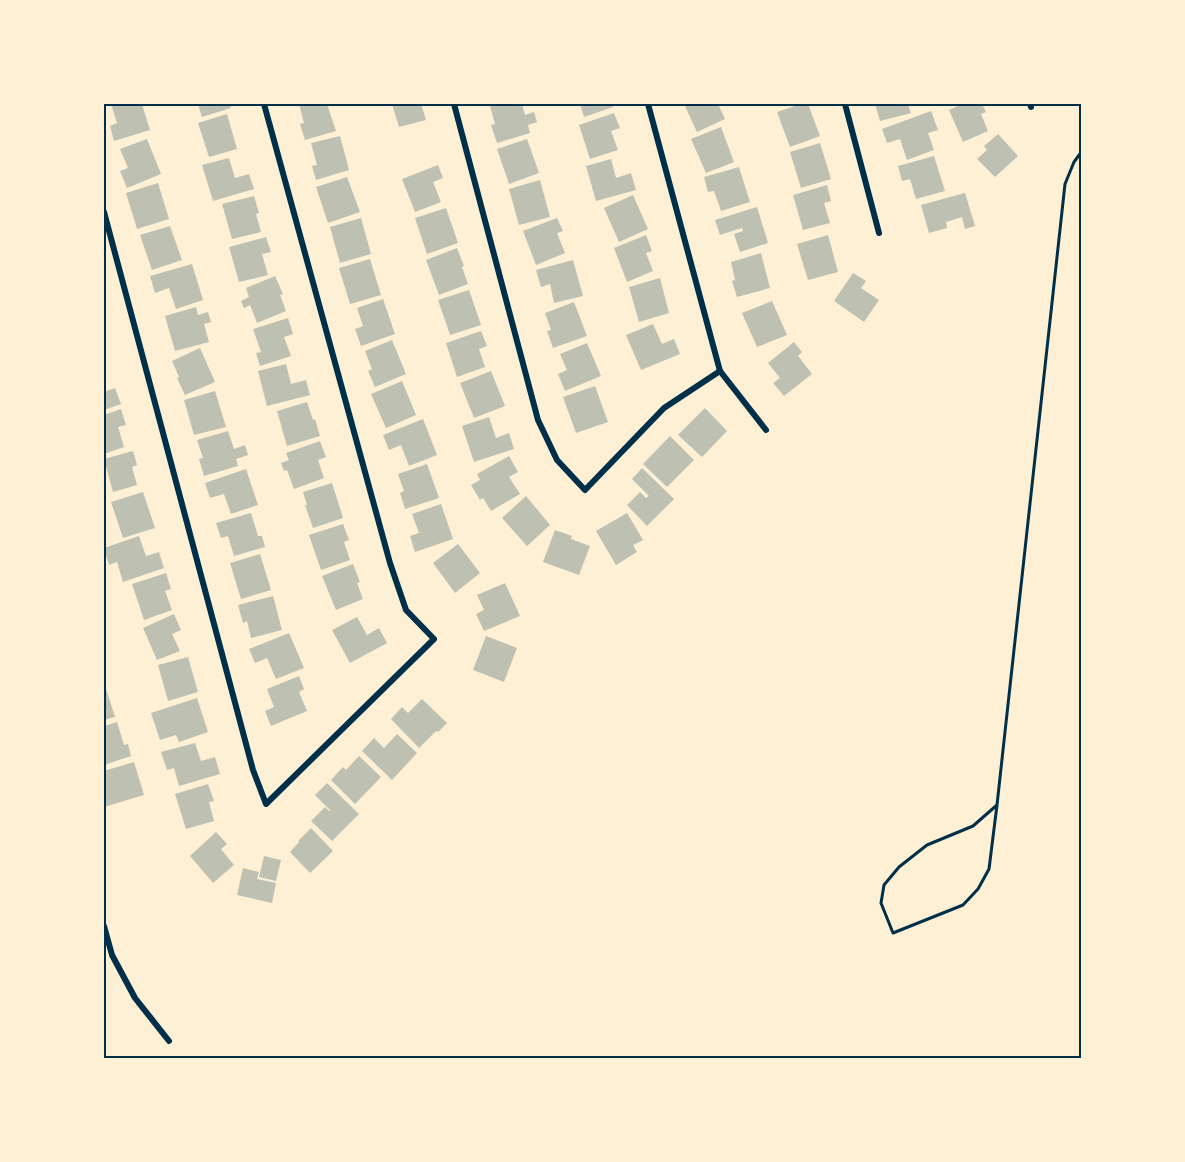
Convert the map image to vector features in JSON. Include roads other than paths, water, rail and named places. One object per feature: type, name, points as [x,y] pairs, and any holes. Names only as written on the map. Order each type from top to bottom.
[{"type":"street","points":[[104,212],[253,770],[266,804],[434,639],[406,610],[390,563],[264,104]]},
{"type":"street","points":[[454,104],[538,420],[557,460],[585,490],[664,408],[720,371]]},
{"type":"street","points":[[648,104],[720,371],[766,430]]},
{"type":"street","points":[[845,104],[879,233]]},
{"type":"street","points":[[104,926],[112,955],[135,998],[169,1041]]},
{"type":"lane","points":[[997,805],[973,826],[927,845],[899,867],[884,885],[881,903],[893,933],[963,905],[978,889],[989,869],[997,805],[1065,184],[1074,162],[1082,152]]}]
